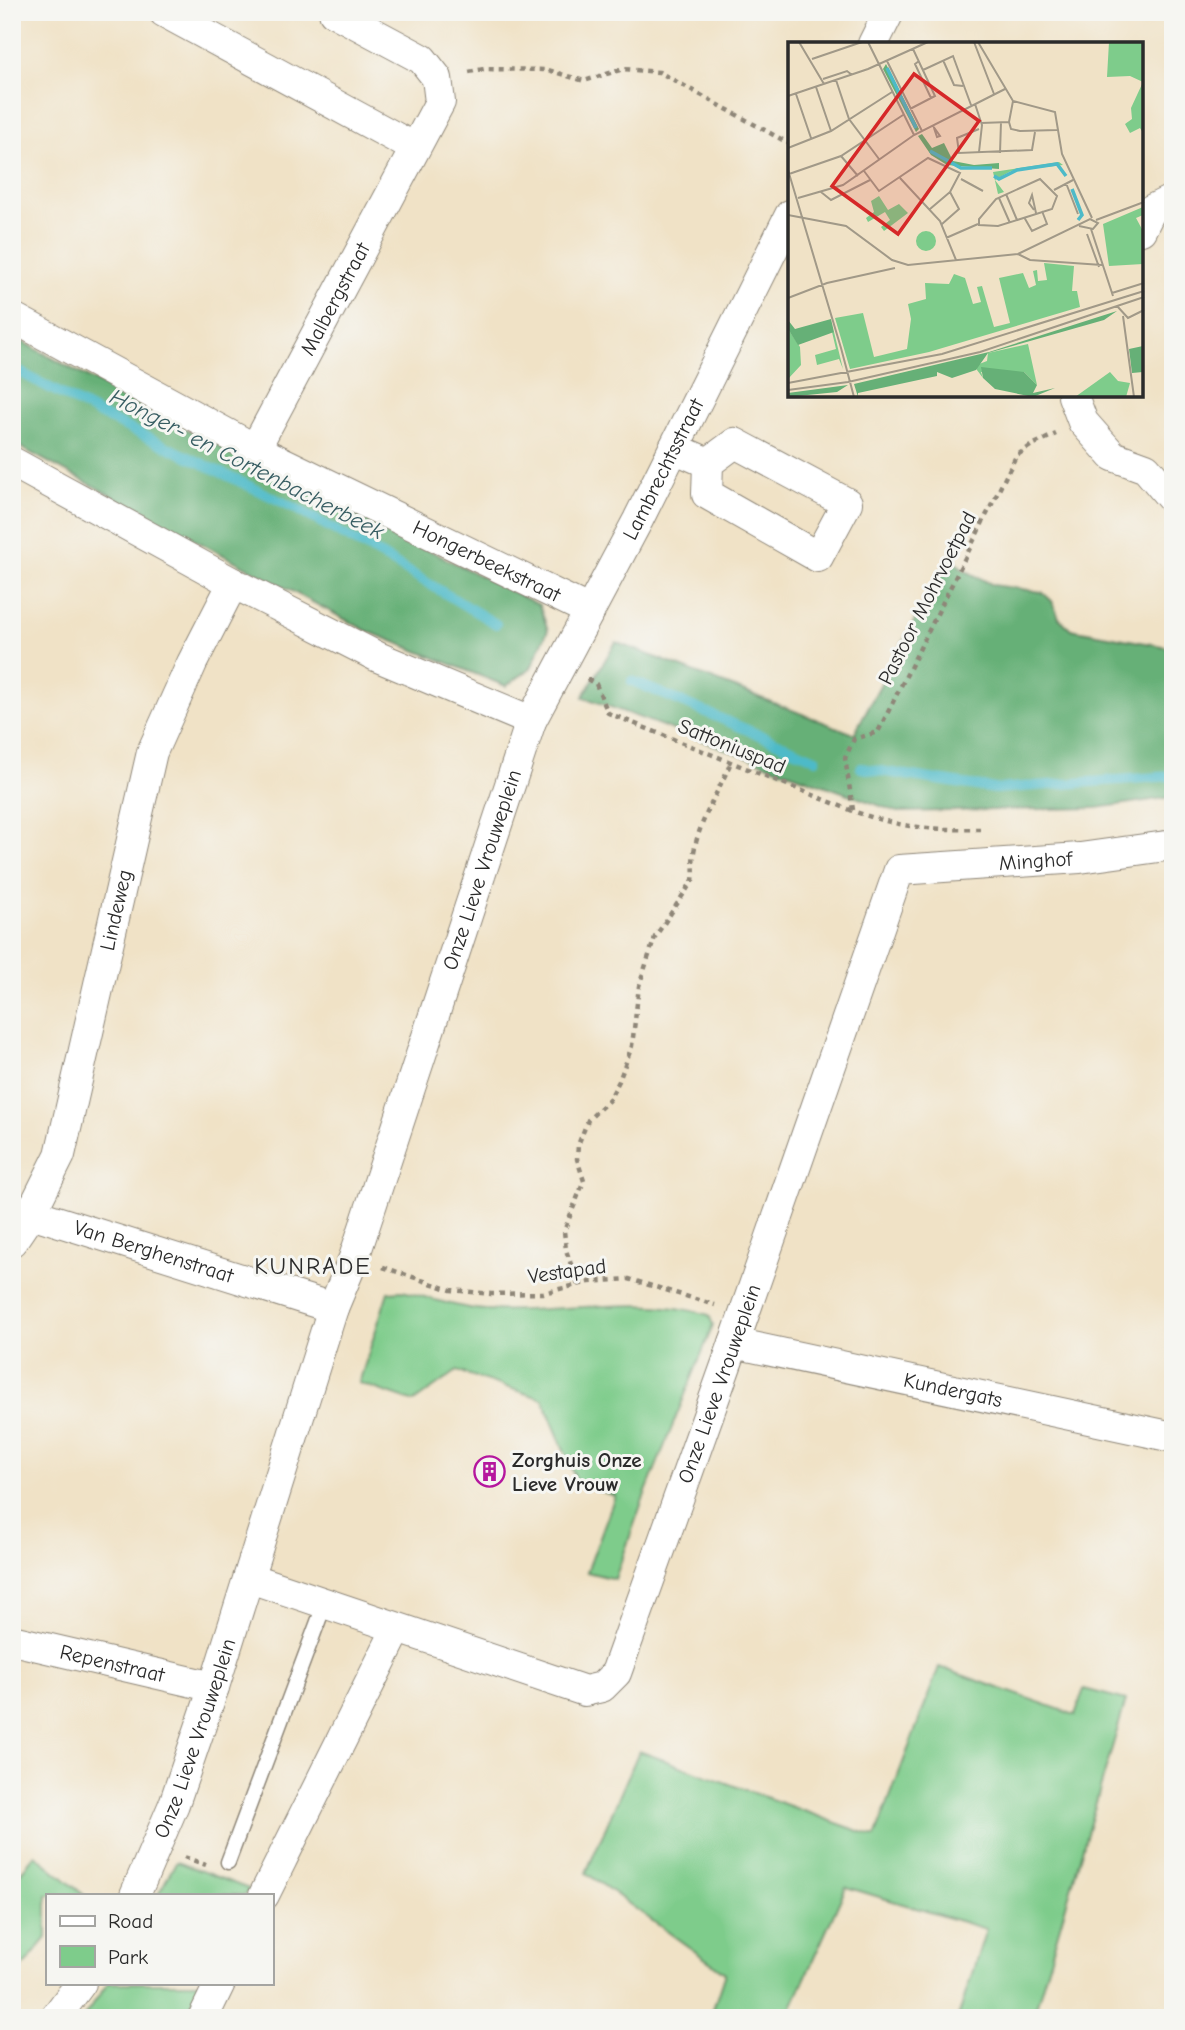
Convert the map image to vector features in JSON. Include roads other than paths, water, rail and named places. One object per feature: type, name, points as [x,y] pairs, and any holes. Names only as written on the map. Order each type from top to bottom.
[{"type":"street","points":[[164,12],[415,148]]},
{"type":"street","name":"Malbergstraat","points":[[255,449],[440,102],[438,78],[422,59],[334,12]]},
{"type":"street","points":[[874,42],[889,12]]},
{"type":"street","points":[[1143,226],[1151,210],[1173,199]]},
{"type":"street","name":"Lambrechtsstraat","points":[[531,721],[674,448],[788,217]]},
{"type":"street","name":"Hongerbeekstraat","points":[[12,317],[255,449],[590,611]]},
{"type":"street","points":[[1078,409],[1113,456],[1146,468],[1173,500]]},
{"type":"street","points":[[735,443],[847,503],[818,557],[707,494],[708,463],[735,443]]},
{"type":"street","points":[[674,448],[708,463]]},
{"type":"street","points":[[12,462],[233,583],[377,657],[531,721]]},
{"type":"street","name":"Lindeweg","points":[[12,1241],[22,1211],[60,1155],[152,752],[192,663],[233,583]]},
{"type":"street","name":"Onze Lieve Vrouweplein","points":[[135,1894],[166,1825],[215,1687],[333,1308],[354,1258],[531,721]]},
{"type":"street","name":"Minghof","points":[[899,870],[1080,858],[1173,845]]},
{"type":"street","name":"Onze Lieve Vrouweplein","points":[[250,1578],[585,1691],[603,1687],[616,1672],[899,870]]},
{"type":"street","name":"Van Berghenstraat","points":[[22,1211],[333,1308]]},
{"type":"street","name":"Kundergats","points":[[734,1343],[1173,1437]]},
{"type":"street","points":[[264,1894],[397,1629]]},
{"type":"street","name":"Repenstraat","points":[[12,1640],[215,1687]]},
{"type":"street","points":[[55,2018],[80,1984]]},
{"type":"street","points":[[203,2018],[220,1984]]},
{"type":"lane","points":[[229,1862],[325,1603]]},
{"type":"waterway","name":"Honger- en Cortenbacherbeek","points":[[12,368],[101,415],[295,508],[496,624]]},
{"type":"waterway","name":"Honger- en Cortenbacherbeek","points":[[632,681],[816,759]]},
{"type":"waterway","name":"Honger- en Cortenbacherbeek","points":[[861,768],[995,789],[1173,776]]},
{"type":"place","name":"Zorghuis Onze Lieve Vrouw","points":[[489,1472]]},
{"type":"district","name":"KUNRADE","points":[[313,1266]]}]
